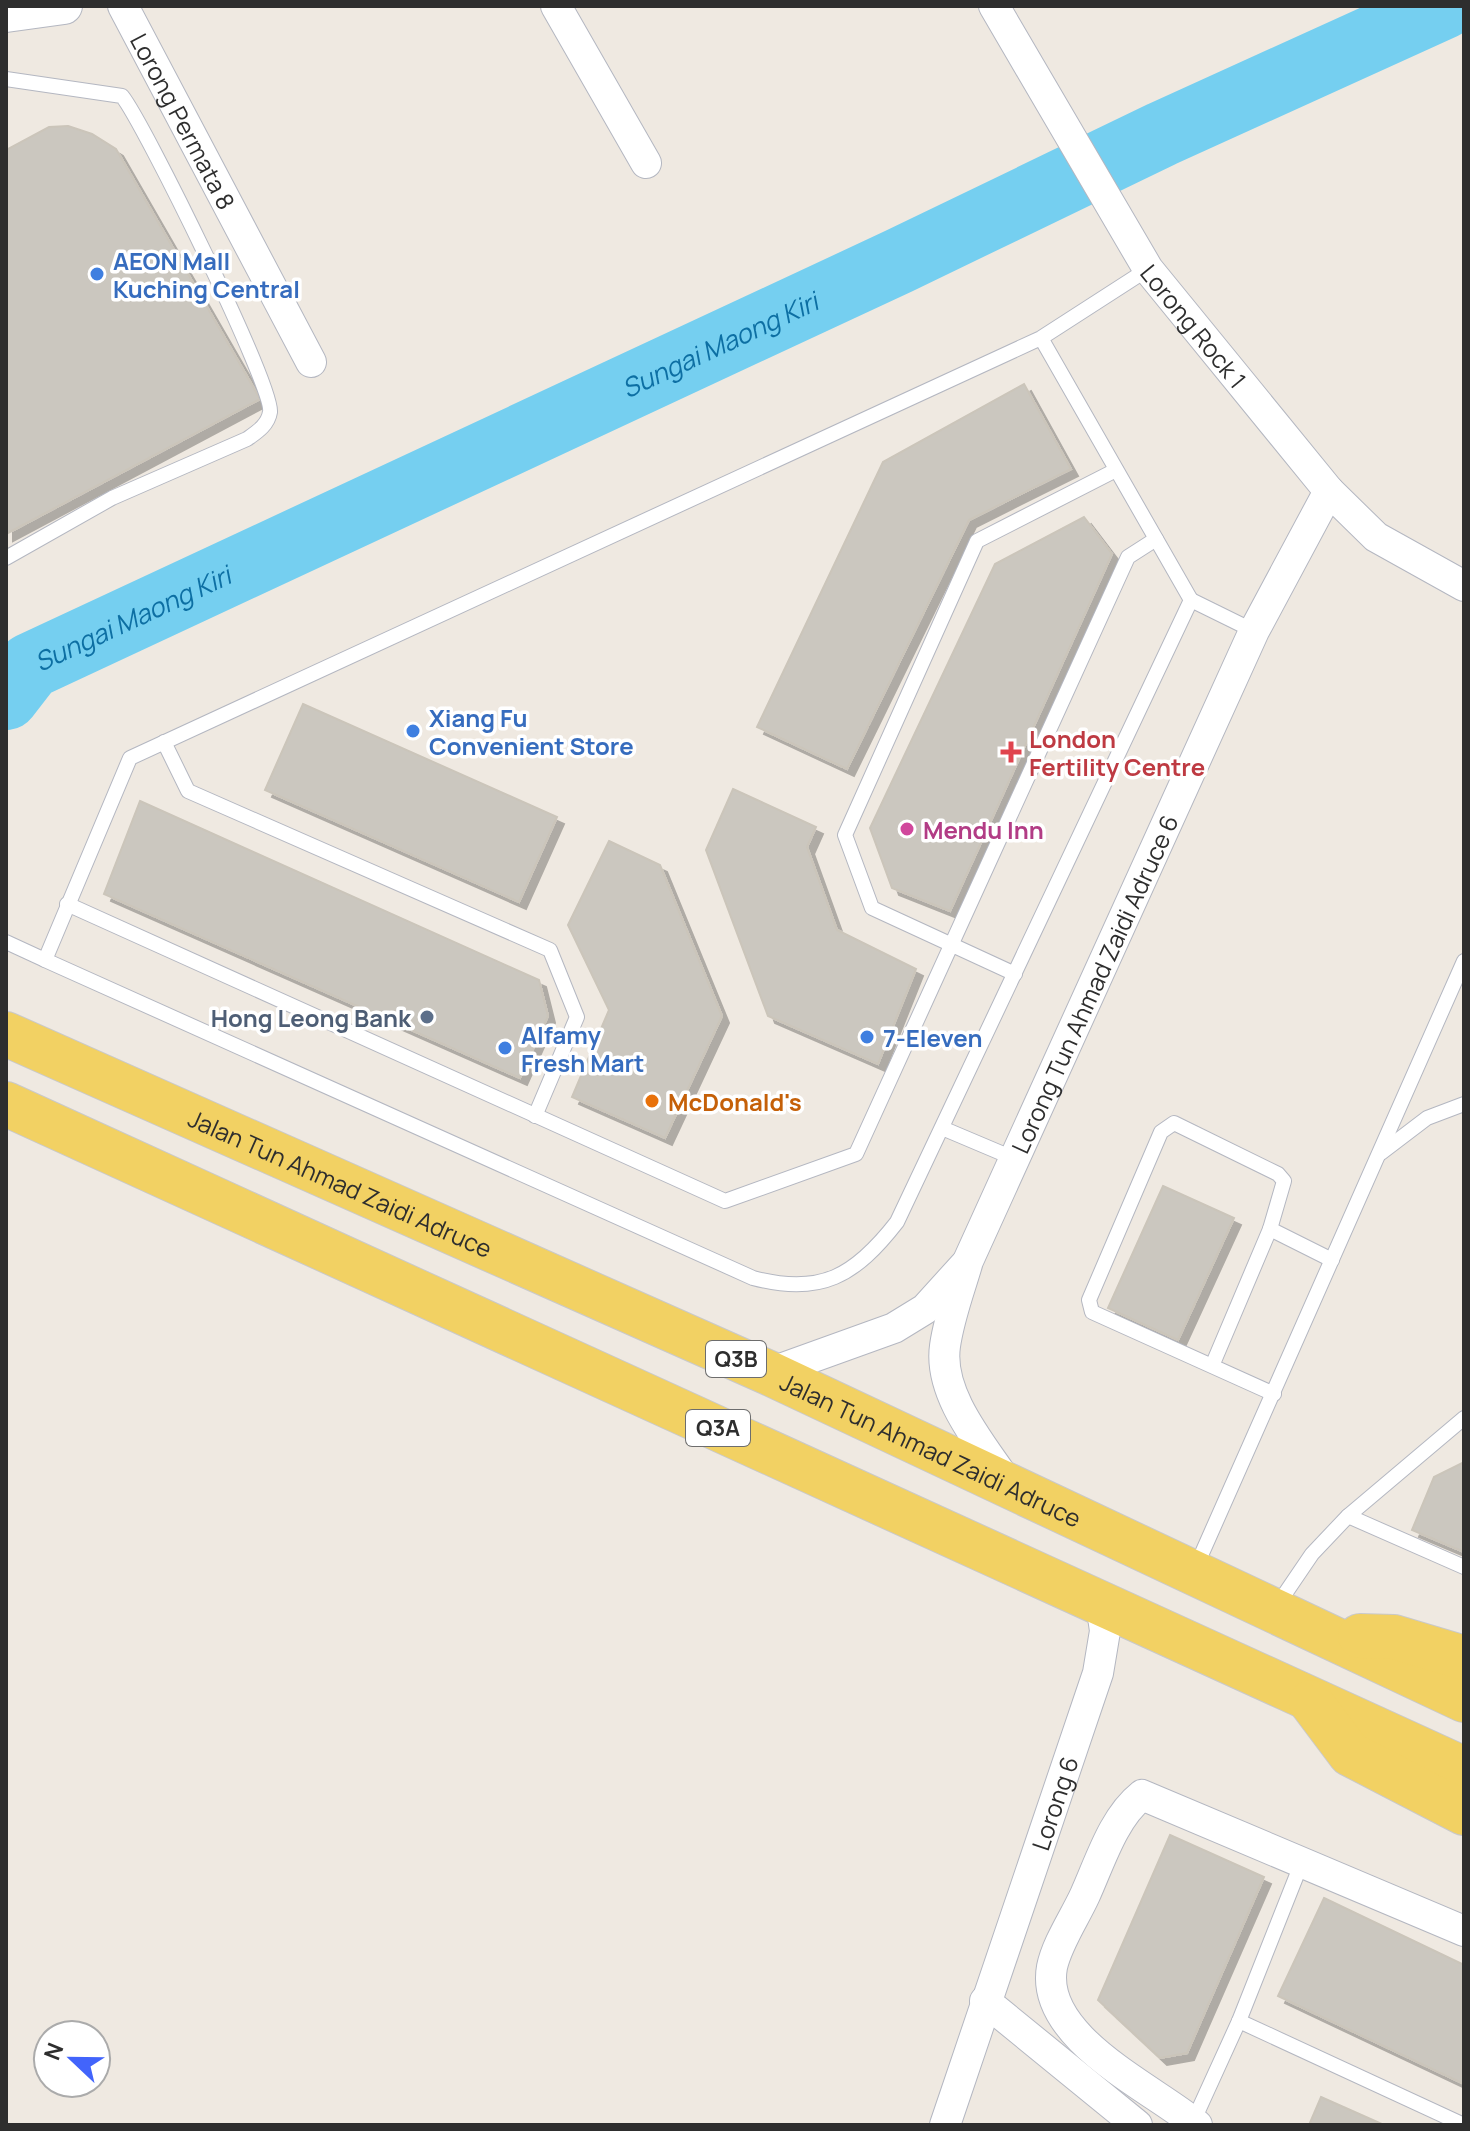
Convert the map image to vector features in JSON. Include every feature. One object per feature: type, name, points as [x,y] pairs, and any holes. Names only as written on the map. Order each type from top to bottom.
[{"type":"main road","name":"Jalan Tun Ahmad Zaidi Adruce","points":[[6,1034],[769,1373],[1326,1635],[1394,1637],[1462,1685]]},
{"type":"main road","name":"Q3A","points":[[6,1104],[1447,1761]]},
{"type":"main road","points":[[1307,1697],[1350,1754],[1464,1813]]},
{"type":"street","points":[[6,14],[64,6]]},
{"type":"street","name":"Lorong Permata 8","points":[[123,6],[311,362]]},
{"type":"street","points":[[556,6],[646,163]]},
{"type":"street","name":"Lorong Rock 1","points":[[994,6],[1148,269],[1329,491],[1376,537],[1464,586]]},
{"type":"street","name":"Lorong Tun Ahmad Zaidi Adruce 6","points":[[1008,1484],[964,1419],[950,1383],[944,1348],[968,1261],[1254,631],[1329,491]]},
{"type":"street","name":"Lorong Tun Ahmad Zaidi Adruce 6","points":[[769,1373],[894,1328],[925,1309],[968,1261]]},
{"type":"street","name":"Lorong 6","points":[[945,2125],[1098,1673],[1105,1631],[1101,1603]]},
{"type":"street","points":[[1137,2125],[1098,2073],[1085,2045],[1051,1995],[1052,1965],[1116,1828],[1131,1804],[1142,1795],[1464,1931]]},
{"type":"street","points":[[985,2001],[1098,2073],[1195,2123]]},
{"type":"lane","points":[[6,79],[25,85],[113,93],[128,103],[243,333],[269,399],[270,413],[264,427],[247,439],[112,498],[6,558]]},
{"type":"lane","points":[[45,960],[130,758],[1041,338],[1148,269]]},
{"type":"lane","points":[[1041,338],[1191,600],[1254,631]]},
{"type":"lane","points":[[1015,974],[872,908],[845,835],[977,541],[1116,470]]},
{"type":"lane","points":[[67,904],[725,1201],[856,1154],[1128,557],[1156,539]]},
{"type":"lane","points":[[6,942],[753,1278],[783,1286],[812,1286],[844,1273],[871,1255],[897,1222],[1191,600]]},
{"type":"lane","points":[[164,742],[188,791],[550,950],[577,1017],[535,1116]]},
{"type":"lane","points":[[1193,1573],[1464,961]]},
{"type":"lane","points":[[1377,1156],[1427,1118],[1464,1104]]},
{"type":"lane","points":[[1212,1366],[1270,1229],[1284,1181],[1278,1174],[1174,1123],[1166,1126],[1089,1300],[1089,1307],[1092,1312],[1274,1394]]},
{"type":"lane","points":[[942,1128],[1013,1158]]},
{"type":"lane","points":[[1270,1229],[1332,1260]]},
{"type":"lane","points":[[1274,1610],[1312,1554],[1348,1516],[1464,1418]]},
{"type":"lane","points":[[1348,1516],[1464,1567]]},
{"type":"lane","points":[[1195,2123],[1302,1861]]},
{"type":"lane","points":[[1239,2021],[1464,2125]]},
{"type":"building","name":"AEON Mall Kuching Central","points":[[68,126],[92,134],[116,149],[260,399],[6,534],[6,150],[49,127]]},
{"type":"building","points":[[1024,384],[1071,469],[969,520],[847,769],[757,727],[883,462]]},
{"type":"building","points":[[1084,517],[1112,554],[950,911],[892,888],[870,828],[995,564]]},
{"type":"building","points":[[303,704],[557,817],[519,902],[265,790]]},
{"type":"building","points":[[733,789],[816,827],[807,847],[837,930],[916,969],[878,1064],[768,1016],[706,850]]},
{"type":"building","points":[[140,801],[539,980],[548,1016],[520,1078],[104,894]]},
{"type":"building","points":[[609,841],[660,865],[722,1016],[665,1138],[572,1097],[609,1010],[568,925]]},
{"type":"building","points":[[1163,1186],[1234,1218],[1178,1340],[1108,1308]]},
{"type":"building","points":[[1464,1462],[1464,1552],[1412,1530],[1434,1477]]},
{"type":"building","points":[[1170,1835],[1264,1877],[1187,2053],[1160,2058],[1098,2000]]},
{"type":"building","points":[[1324,1898],[1464,1965],[1464,2084],[1278,1996]]},
{"type":"building","points":[[1321,2097],[1384,2125],[1309,2125]]},
{"type":"waterway","name":"Sungai Maong Kiri","points":[[6,697],[30,666],[899,261],[1162,134],[1444,6]]},
{"type":"place","name":"AEON Mall Kuching Central","points":[[97,274]]},
{"type":"place","name":"Xiang Fu Convenient Store","points":[[413,731]]},
{"type":"place","name":"London Fertility Centre","points":[[1011,752]]},
{"type":"place","name":"Mendu Inn","points":[[907,829]]},
{"type":"place","name":"Hong Leong Bank","points":[[427,1017]]},
{"type":"place","name":"7-Eleven","points":[[867,1037]]},
{"type":"place","name":"Alfamy Fresh Mart","points":[[505,1048]]},
{"type":"place","name":"McDonald's","points":[[652,1101]]}]
